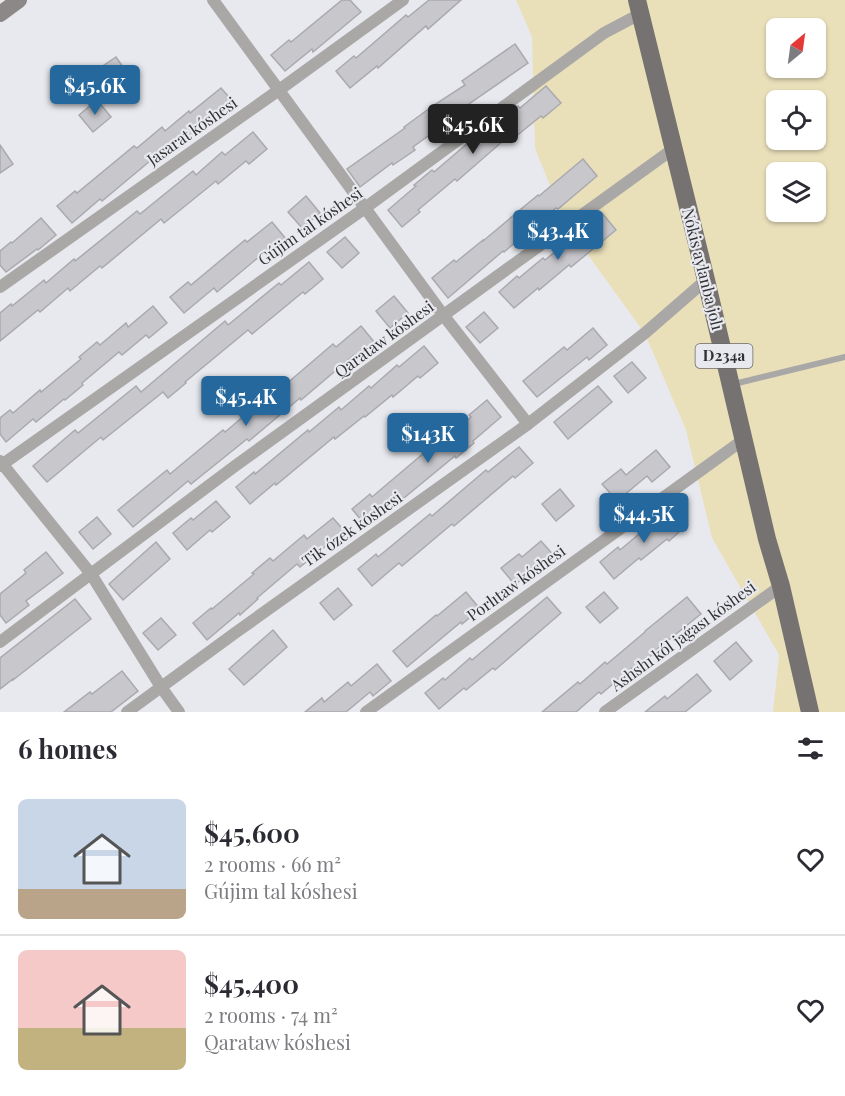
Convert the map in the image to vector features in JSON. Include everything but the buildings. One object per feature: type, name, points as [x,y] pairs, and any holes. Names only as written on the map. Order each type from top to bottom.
[{"type":"main road","name":"Nókis aylanba jolı","points":[[639,7],[810,712]]},
{"type":"street","points":[[0,14],[19,0]]},
{"type":"street","points":[[213,0],[444,316],[528,424]]},
{"type":"street","name":"Jasarat kóshesi","points":[[0,287],[403,0]]},
{"type":"street","name":"Gújim tal kóshesi","points":[[1,464],[365,208],[639,7]]},
{"type":"street","name":"Qarataw kóshesi","points":[[0,642],[235,466],[673,149]]},
{"type":"street","name":"Tik ózek kóshesi","points":[[127,712],[528,424],[645,333],[706,280]]},
{"type":"street","name":"Porlıtaw kóshesi","points":[[366,712],[743,440]]},
{"type":"street","points":[[1,464],[91,574],[179,712]]},
{"type":"street","name":"Ashshı kól jaǵası kóshesi","points":[[605,712],[781,586]]},
{"type":"lane","points":[[730,385],[845,357]]},
{"type":"sand","points":[[516,0],[845,0],[845,712],[773,712],[779,655],[712,538],[686,430],[645,334],[565,223],[535,148],[532,37]]}]
